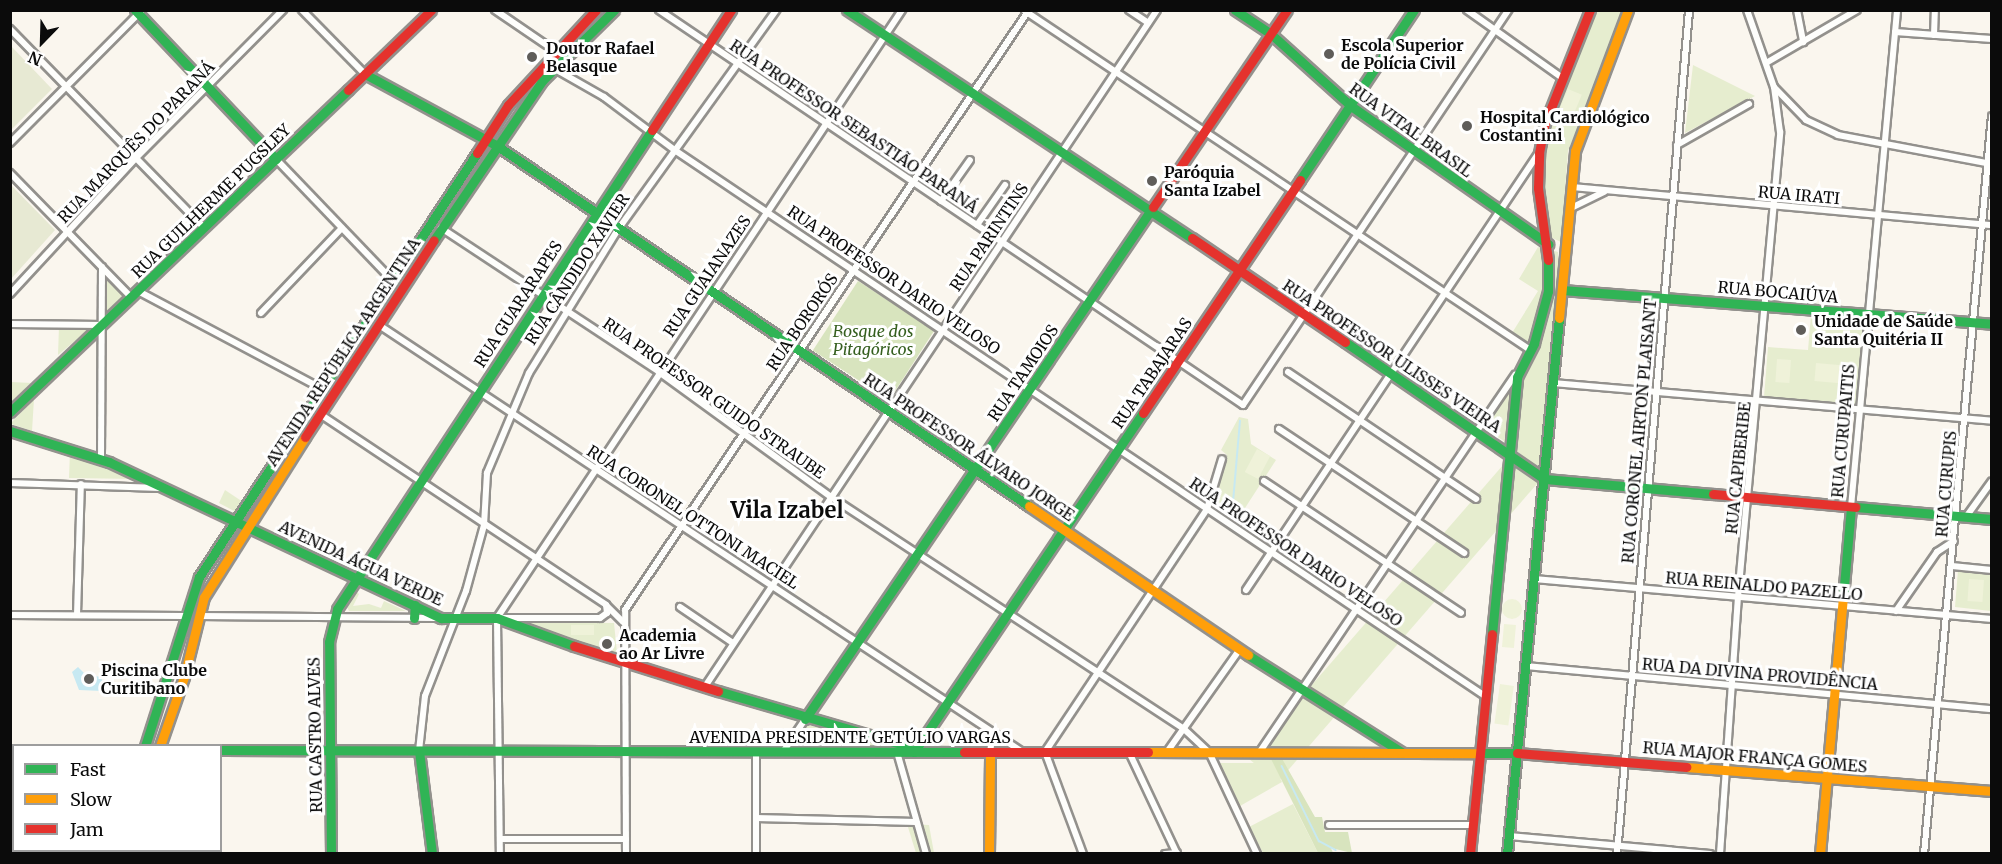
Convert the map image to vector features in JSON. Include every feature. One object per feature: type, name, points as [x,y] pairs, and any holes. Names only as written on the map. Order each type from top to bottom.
[{"type":"street","name":"RUA MARQUÊS DO PARANÁ","points":[[10,294],[136,159],[283,10]]},
{"type":"street","points":[[302,10],[365,74]]},
{"type":"street","name":"RUA GUILHERME PUGSLEY","points":[[10,412],[431,10]]},
{"type":"street","points":[[495,10],[555,51]]},
{"type":"street","name":"AVENIDA REPÚBLICA ARGENTINA","points":[[160,744],[177,698],[199,616],[212,579],[441,228],[520,90],[596,10]]},
{"type":"street","name":"AVENIDA REPÚBLICA ARGENTINA","points":[[146,744],[196,582],[393,281],[491,143],[555,69],[614,10]]},
{"type":"street","name":"RUA PROFESSOR SEBASTIÃO PARANÁ","points":[[659,10],[1243,405],[1305,315]]},
{"type":"street","name":"RUA GUARARAPES","points":[[334,617],[356,577],[420,484],[596,212],[731,10]]},
{"type":"street","name":"RUA CÂNDIDO XAVIER","points":[[432,854],[419,751],[423,706],[455,618],[484,525],[485,480],[511,413],[535,361],[564,311],[619,228],[740,65],[776,10]]},
{"type":"street","name":"RUA PROFESSOR ULISSES VIEIRA","points":[[847,10],[1061,154],[1240,270],[1544,479],[1992,519]]},
{"type":"street","name":"RUA GUAIANAZES","points":[[497,618],[594,469],[902,10]]},
{"type":"street","points":[[1129,10],[1148,23]]},
{"type":"street","name":"RUA PARINTINS","points":[[704,688],[1157,10]]},
{"type":"street","name":"RUA VITAL BRASIL","points":[[1235,10],[1271,34],[1351,106],[1498,211],[1547,240],[1566,257]]},
{"type":"street","name":"RUA TAMOIOS","points":[[783,752],[1287,10]]},
{"type":"street","name":"RUA TABAJARAS","points":[[915,752],[1414,10]]},
{"type":"street","points":[[1467,10],[1562,77]]},
{"type":"street","points":[[1305,315],[1508,10]]},
{"type":"street","points":[[1259,753],[1530,350],[1548,291],[1547,240],[1538,188],[1539,153],[1545,123],[1590,10]]},
{"type":"street","points":[[1507,854],[1572,188],[1580,130],[1628,10]]},
{"type":"street","name":"RUA CORONEL AIRTON PLAISANT","points":[[1617,854],[1689,10]]},
{"type":"street","name":"RUA CAPIBERIBE","points":[[1720,854],[1738,597],[1759,399],[1781,117],[1774,87],[1747,10]]},
{"type":"street","points":[[1797,10],[1803,42]]},
{"type":"street","points":[[1766,63],[1857,10]]},
{"type":"street","name":"RUA CURUPAITIS","points":[[1820,854],[1897,10]]},
{"type":"street","points":[[1934,35],[1935,10]]},
{"type":"street","points":[[1026,11],[1530,350]]},
{"type":"street","name":"RUA BORORÓS","points":[[623,621],[625,610],[973,95],[1026,11]]},
{"type":"street","points":[[10,143],[138,12],[393,281]]},
{"type":"street","points":[[10,29],[204,228]]},
{"type":"street","points":[[1895,32],[1992,39]]},
{"type":"street","name":"RUA PROFESSOR DARIO VELOSO","points":[[555,69],[1486,696]]},
{"type":"street","name":"RUA PROFESSOR ÁLVARO JORGE","points":[[365,74],[491,143],[1240,649],[1403,753]]},
{"type":"street","points":[[1774,87],[1806,120],[1821,128],[1885,145],[1989,164]]},
{"type":"street","points":[[1677,145],[1749,104]]},
{"type":"street","name":"RUA CURUPIS","points":[[1924,854],[1954,541],[1961,516],[1964,418],[1992,116]]},
{"type":"street","points":[[1246,590],[1539,153]]},
{"type":"street","points":[[941,201],[970,160]]},
{"type":"street","points":[[10,173],[102,267],[135,294],[322,389]]},
{"type":"street","points":[[977,225],[1005,185]]},
{"type":"street","name":"RUA IRATI","points":[[1572,188],[1992,225]]},
{"type":"street","points":[[1571,208],[1605,192]]},
{"type":"street","points":[[261,313],[342,228]]},
{"type":"street","name":"RUA PROFESSOR GUIDO STRAUBE","points":[[441,228],[659,372],[831,497],[1095,673],[1184,729],[1209,752]]},
{"type":"street","points":[[1547,240],[1568,241]]},
{"type":"street","points":[[101,458],[102,267]]},
{"type":"street","name":"RUA BOCAIÚVA","points":[[1562,290],[1992,324]]},
{"type":"street","points":[[10,324],[102,325]]},
{"type":"street","name":"RUA CORONEL OTTONI MACIEL","points":[[379,325],[1022,752]]},
{"type":"street","points":[[1470,854],[1519,369]]},
{"type":"street","points":[[1288,372],[1360,418],[1476,500]]},
{"type":"street","points":[[1553,383],[1759,399],[1992,421]]},
{"type":"street","points":[[320,414],[420,484],[606,605],[623,621],[626,854]]},
{"type":"street","points":[[1279,429],[1464,553]]},
{"type":"street","name":"AVENIDA ÁGUA VERDE","points":[[10,431],[101,458],[441,618],[497,618],[624,664],[915,752]]},
{"type":"street","points":[[1083,854],[1045,752],[1095,673],[1207,509],[1222,459]]},
{"type":"street","points":[[1264,481],[1461,613]]},
{"type":"street","points":[[1961,516],[1992,481]]},
{"type":"street","points":[[10,483],[162,488]]},
{"type":"street","points":[[77,615],[81,484]]},
{"type":"street","points":[[1896,611],[1937,552],[1954,541]]},
{"type":"street","points":[[1952,566],[1992,570]]},
{"type":"street","name":"RUA REINALDO PAZELLO","points":[[1534,579],[1992,619]]},
{"type":"street","points":[[414,618],[415,605]]},
{"type":"street","points":[[500,854],[497,618],[600,618],[607,613],[606,605]]},
{"type":"street","points":[[680,607],[734,643]]},
{"type":"street","points":[[10,615],[185,616]]},
{"type":"street","points":[[199,616],[441,618]]},
{"type":"street","name":"RUA CASTRO ALVES","points":[[331,854],[329,642],[334,617]]},
{"type":"street","points":[[1167,752],[1240,649]]},
{"type":"street","points":[[609,658],[624,652]]},
{"type":"street","name":"RUA DA DIVINA PROVIDÊNCIA","points":[[1526,666],[1733,687],[1992,709]]},
{"type":"street","points":[[988,854],[990,752],[993,733]]},
{"type":"street","points":[[896,747],[926,854]]},
{"type":"street","name":"AVENIDA PRESIDENTE GETÚLIO VARGAS","points":[[222,750],[783,752],[896,747]]},
{"type":"street","points":[[756,752],[756,854]]},
{"type":"street","name":"AVENIDA PRESIDENTE GETÚLIO VARGAS","points":[[915,752],[1480,753]]},
{"type":"street","points":[[1129,752],[1177,853],[1165,854]]},
{"type":"street","points":[[1209,752],[1257,854]]},
{"type":"street","name":"RUA MAJOR FRANÇA GOMES","points":[[1480,753],[1517,753],[1992,791]]},
{"type":"street","points":[[756,818],[916,822]]},
{"type":"street","points":[[1329,825],[1473,825]]},
{"type":"street","points":[[1509,836],[1710,854]]},
{"type":"street","points":[[500,839],[626,839]]},
{"type":"green space","points":[[1592,11],[1625,11],[1568,151],[1561,242],[1550,237],[1540,166],[1545,135]]},
{"type":"green space","points":[[11,46],[52,89],[11,130]]},
{"type":"green space","points":[[1693,65],[1755,96],[1685,133]]},
{"type":"green space","points":[[1568,89],[1582,95],[1573,115],[1559,109]]},
{"type":"green space","points":[[11,185],[55,230],[11,279]]},
{"type":"green space","points":[[1538,247],[1542,249],[1544,282],[1529,345],[1512,333],[1538,291],[1519,279]]},
{"type":"green space","points":[[1551,250],[1558,252],[1560,279],[1539,469],[1514,449],[1522,369],[1536,345]]},
{"type":"green space","points":[[104,274],[124,295],[105,314]]},
{"type":"green space","name":"Bosque dos Pitagóricos","points":[[858,281],[934,331],[889,400],[813,351]]},
{"type":"green space","points":[[1811,315],[1866,320],[1858,405],[1764,397],[1768,347],[1808,350]]},
{"type":"green space","points":[[94,325],[58,355],[59,326]]},
{"type":"green space","points":[[1777,359],[1791,360],[1789,383],[1775,382]]},
{"type":"green space","points":[[1816,363],[1853,366],[1851,384],[1814,381]]},
{"type":"green space","points":[[11,382],[32,383],[11,405]]},
{"type":"green space","points":[[1514,382],[1507,443],[1484,428]]},
{"type":"green space","points":[[34,399],[32,431],[11,424],[11,423]]},
{"type":"green space","points":[[1239,417],[1248,419],[1251,444],[1276,460],[1236,522],[1209,505],[1227,455],[1221,450]]},
{"type":"green space","points":[[1257,449],[1270,456],[1258,479],[1245,472]]},
{"type":"green space","points":[[70,452],[137,479],[69,478]]},
{"type":"green space","points":[[1510,457],[1539,482],[1277,783],[1248,758]]},
{"type":"green space","points":[[225,490],[243,502],[236,512],[219,503]]},
{"type":"green space","points":[[1958,570],[1991,574],[1991,611],[1955,607]]},
{"type":"green space","points":[[1969,579],[1984,580],[1982,602],[1967,601]]},
{"type":"green space","points":[[356,591],[359,594],[353,606],[369,604],[381,608],[384,601],[406,611],[349,611],[347,607]]},
{"type":"green space","points":[[1512,599],[1519,602],[1522,609],[1519,616],[1512,619],[1505,616],[1502,609],[1505,602]]},
{"type":"green space","points":[[525,622],[614,623],[617,653],[612,655]]},
{"type":"green space","points":[[1504,624],[1516,625],[1514,648],[1502,647]]},
{"type":"green space","points":[[571,625],[594,625],[594,635],[571,635]]},
{"type":"green space","points":[[1500,684],[1514,686],[1508,726],[1494,724]]},
{"type":"green space","points":[[808,725],[882,743],[884,747],[795,747]]},
{"type":"green space","points":[[1269,755],[1280,755],[1315,817],[1322,817],[1325,832],[1348,832],[1352,853],[1331,848],[1333,853],[1318,853]]},
{"type":"green space","points":[[1220,763],[1272,763],[1282,782],[1240,806]]},
{"type":"green space","points":[[1293,804],[1318,853],[1263,853],[1249,827]]},
{"type":"green space","points":[[907,824],[929,825],[934,853],[916,853]]},
{"type":"water","name":"Piscina Clube Curitibano","points":[[78,667],[84,673],[100,677],[105,684],[102,691],[79,690],[72,672]]},
{"type":"waterway","points":[[1232,514],[1240,421]]},
{"type":"waterway","points":[[1282,766],[1319,841],[1336,850]]},
{"type":"traffic: fast","points":[[135,10],[276,159]]},
{"type":"traffic: fast","points":[[434,240],[542,81],[614,10]]},
{"type":"traffic: fast","points":[[847,10],[1192,238]]},
{"type":"traffic: fast","points":[[1235,10],[1271,34],[1351,106],[1548,244]]},
{"type":"traffic: fast","points":[[1300,180],[1414,10]]},
{"type":"traffic: fast","points":[[365,74],[496,145],[1029,506]]},
{"type":"traffic: fast","points":[[10,412],[348,90]]},
{"type":"traffic: fast","points":[[331,854],[329,642],[337,609],[652,130]]},
{"type":"traffic: fast","points":[[146,744],[199,577],[477,153]]},
{"type":"traffic: fast","points":[[805,719],[1153,207]]},
{"type":"traffic: fast","points":[[1492,634],[1517,377],[1534,343],[1548,291],[1548,260]]},
{"type":"traffic: fast","points":[[1562,290],[1992,324]]},
{"type":"traffic: fast","points":[[1507,854],[1559,318]]},
{"type":"traffic: fast","points":[[1345,342],[1544,479],[1713,494]]},
{"type":"traffic: fast","points":[[718,691],[901,744],[914,752],[1143,413]]},
{"type":"traffic: fast","points":[[10,431],[109,462],[441,618],[497,618],[574,646]]},
{"type":"traffic: fast","points":[[1843,597],[1851,507]]},
{"type":"traffic: fast","points":[[1855,507],[1992,519]]},
{"type":"traffic: fast","points":[[414,618],[415,605]]},
{"type":"traffic: fast","points":[[1248,655],[1403,753]]},
{"type":"traffic: fast","points":[[222,750],[964,752]]},
{"type":"traffic: fast","points":[[419,751],[432,854]]},
{"type":"traffic: fast","points":[[1480,753],[1517,753]]},
{"type":"traffic: slow","points":[[1559,318],[1575,151],[1628,10]]},
{"type":"traffic: slow","points":[[161,744],[184,677],[204,597],[305,437]]},
{"type":"traffic: slow","points":[[1029,506],[1248,655]]},
{"type":"traffic: slow","points":[[1820,854],[1843,597]]},
{"type":"traffic: slow","points":[[989,854],[990,752]]},
{"type":"traffic: slow","points":[[1148,752],[1480,753]]},
{"type":"traffic: slow","points":[[1686,767],[1992,791]]},
{"type":"traffic: jam","points":[[348,90],[431,10]]},
{"type":"traffic: jam","points":[[477,153],[508,105],[596,10]]},
{"type":"traffic: jam","points":[[652,130],[731,10]]},
{"type":"traffic: jam","points":[[1153,207],[1287,10]]},
{"type":"traffic: jam","points":[[1548,260],[1538,188],[1539,153],[1545,123],[1590,10]]},
{"type":"traffic: jam","points":[[1143,413],[1300,180]]},
{"type":"traffic: jam","points":[[1192,238],[1345,342]]},
{"type":"traffic: jam","points":[[305,437],[434,240]]},
{"type":"traffic: jam","points":[[1713,494],[1855,507]]},
{"type":"traffic: jam","points":[[1470,854],[1492,634]]},
{"type":"traffic: jam","points":[[574,646],[718,691]]},
{"type":"traffic: jam","points":[[964,752],[1148,752]]},
{"type":"traffic: jam","points":[[1517,753],[1686,767]]},
{"type":"place","name":"Escola Superior de Polícia Civil","points":[[1329,54]]},
{"type":"place","name":"Doutor Rafael Belasque","points":[[532,57]]},
{"type":"place","name":"Hospital Cardiológico Costantini","points":[[1467,126]]},
{"type":"place","name":"Paróquia Santa Izabel","points":[[1152,181]]},
{"type":"place","name":"Unidade de Saúde Santa Quitéria II","points":[[1801,330]]},
{"type":"place","name":"Academia ao Ar Livre","points":[[607,644]]},
{"type":"place","name":"Piscina Clube Curitibano","points":[[89,679]]},
{"type":"district","name":"Vila Izabel","points":[[787,511]]}]
